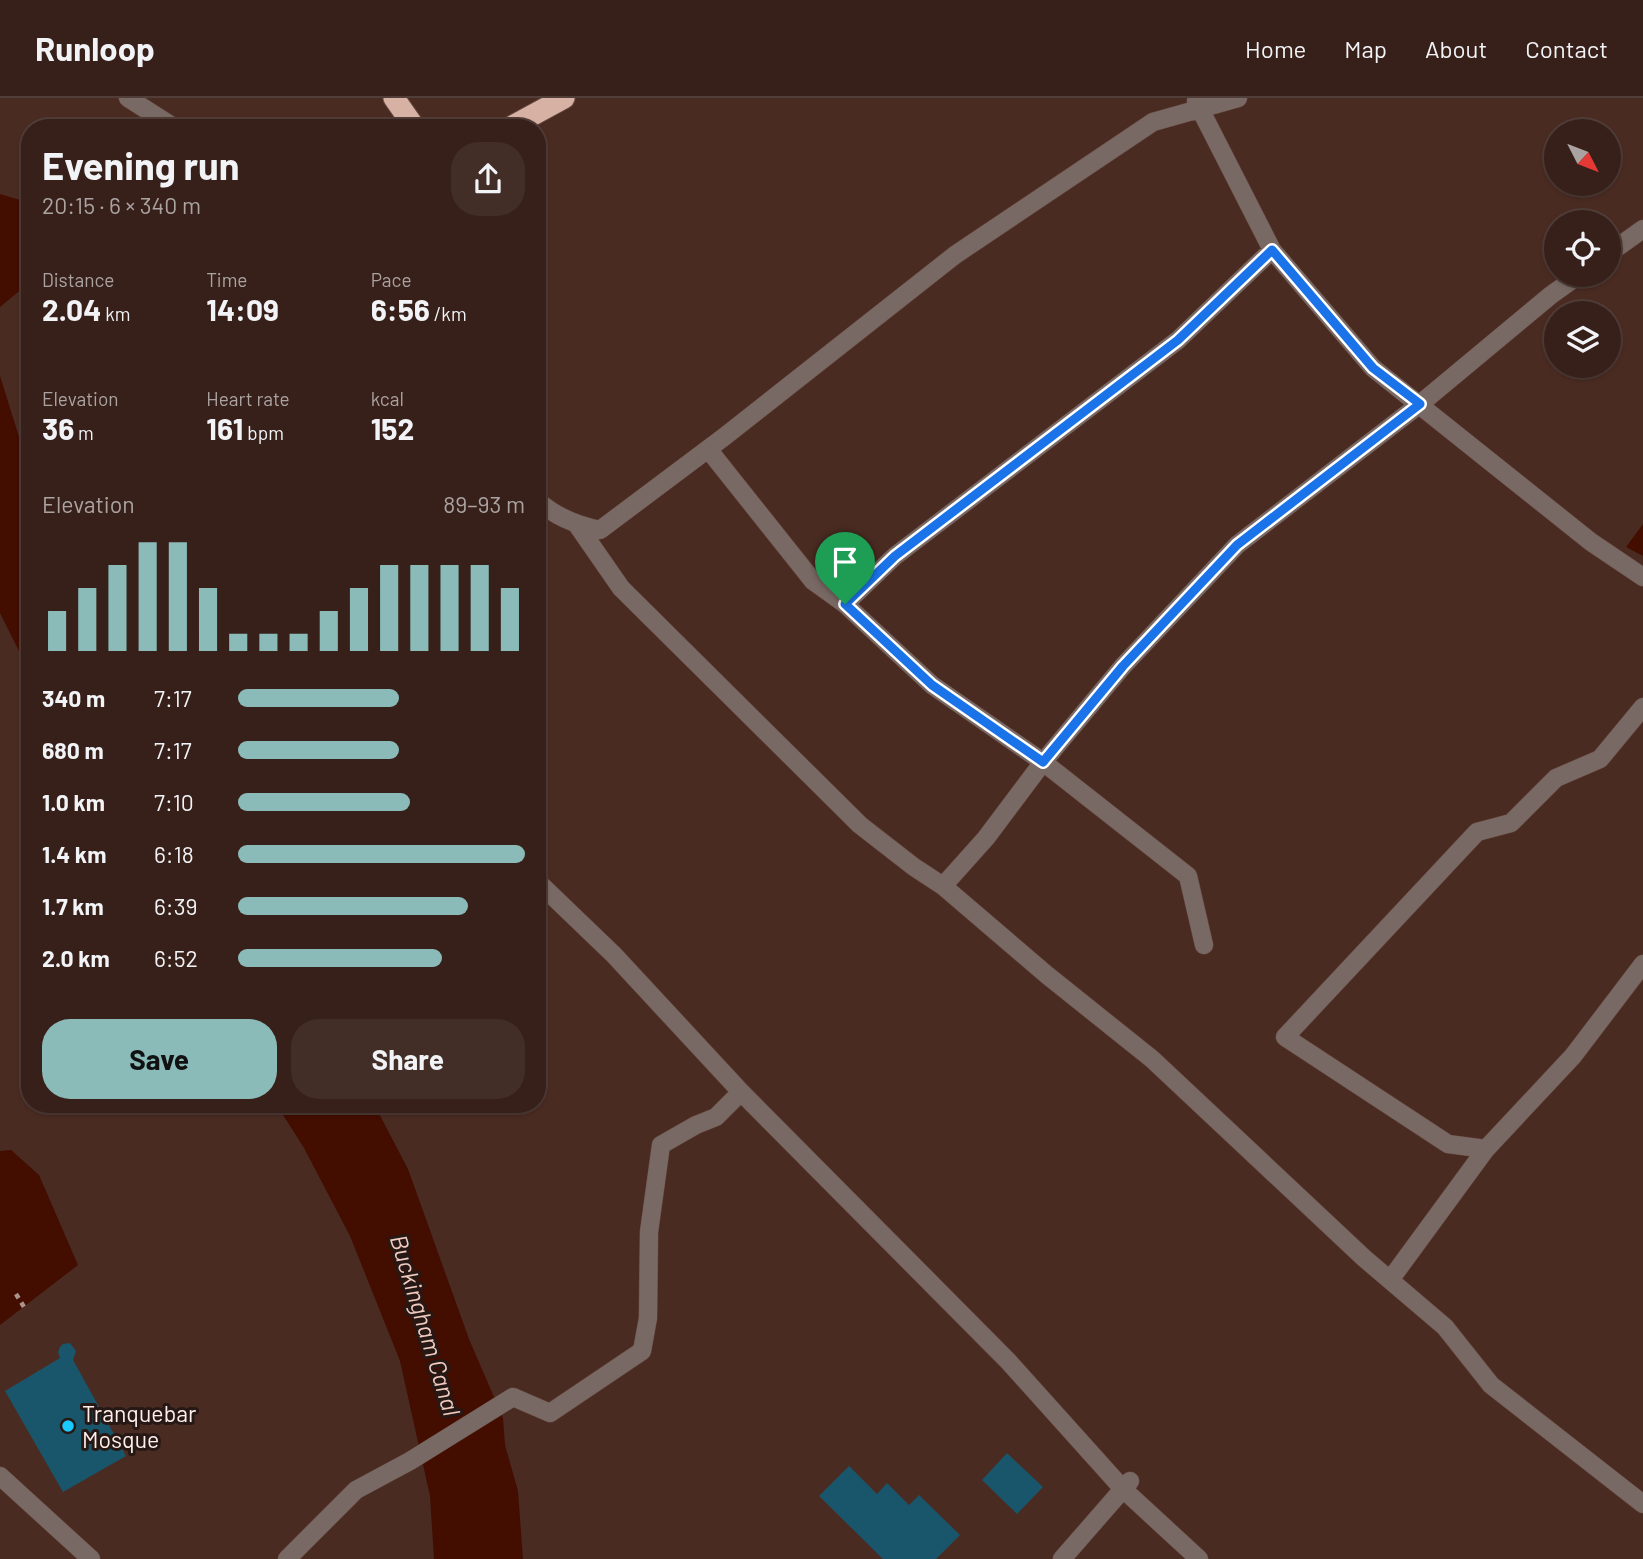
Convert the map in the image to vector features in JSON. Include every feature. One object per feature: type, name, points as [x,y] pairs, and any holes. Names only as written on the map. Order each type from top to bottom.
[{"type":"highway","points":[[394,98],[409,119]]},
{"type":"highway","points":[[526,119],[564,98]]},
{"type":"street","points":[[128,98],[161,119]]},
{"type":"street","points":[[546,508],[578,526],[600,530],[708,449],[955,255],[1153,122],[1197,103],[1238,98]]},
{"type":"street","points":[[1197,103],[1272,250],[1373,368],[1591,542],[1643,578]]},
{"type":"street","points":[[1621,245],[1643,229]]},
{"type":"street","points":[[845,604],[895,556],[1178,340],[1272,250]]},
{"type":"street","points":[[943,887],[986,838],[1043,762],[1123,666],[1237,545],[1420,404],[1562,287]]},
{"type":"street","points":[[708,449],[813,581],[845,604],[932,685],[1043,762],[1188,876],[1204,945]]},
{"type":"street","points":[[578,526],[621,588],[860,825],[943,887],[1152,1059],[1390,1280],[1445,1327],[1491,1385],[1643,1504]]},
{"type":"street","points":[[1486,1149],[1448,1143],[1285,1037],[1477,832],[1511,823],[1556,778],[1600,759],[1643,707]]},
{"type":"street","points":[[546,890],[614,955],[741,1092],[1008,1361],[1199,1559]]},
{"type":"street","points":[[1390,1280],[1486,1149],[1573,1056],[1643,964]]},
{"type":"street","points":[[287,1559],[356,1490],[410,1461],[513,1397],[550,1413],[603,1380],[642,1351],[649,1318],[649,1231],[661,1145],[695,1125],[716,1117],[741,1092]]},
{"type":"street","points":[[0,1476],[91,1559]]},
{"type":"street","points":[[1062,1559],[1126,1485]]},
{"type":"path","points":[[16,1294],[24,1307]]},
{"type":"water","points":[[0,194],[21,200],[21,290],[0,307]]},
{"type":"water","points":[[0,376],[21,443],[21,655],[0,613]]},
{"type":"water","points":[[1643,524],[1643,556],[1626,547]]},
{"type":"water","name":"Buckingham Canal","points":[[282,1113],[379,1113],[408,1169],[469,1339],[503,1418],[505,1445],[518,1491],[523,1559],[434,1559],[430,1496],[400,1361],[350,1236],[304,1148]]},
{"type":"water","points":[[11,1150],[39,1175],[78,1265],[0,1325],[0,1151]]},
{"type":"building","name":"Tranquebar Mosque","points":[[70,1343],[76,1351],[73,1360],[126,1456],[63,1492],[5,1391],[60,1358],[60,1347]]},
{"type":"building","points":[[1007,1453],[1043,1487],[1017,1514],[982,1480]]},
{"type":"building","points":[[849,1466],[877,1494],[887,1483],[909,1505],[919,1495],[960,1535],[936,1559],[883,1559],[819,1496]]},
{"type":"place","name":"Tranquebar Mosque","points":[[68,1426]]},
{"type":"route","points":[[1272,250],[1373,368],[1420,404],[1237,545],[1123,666],[1043,762],[932,685],[845,604],[895,556],[1178,340],[1272,250]]}]
